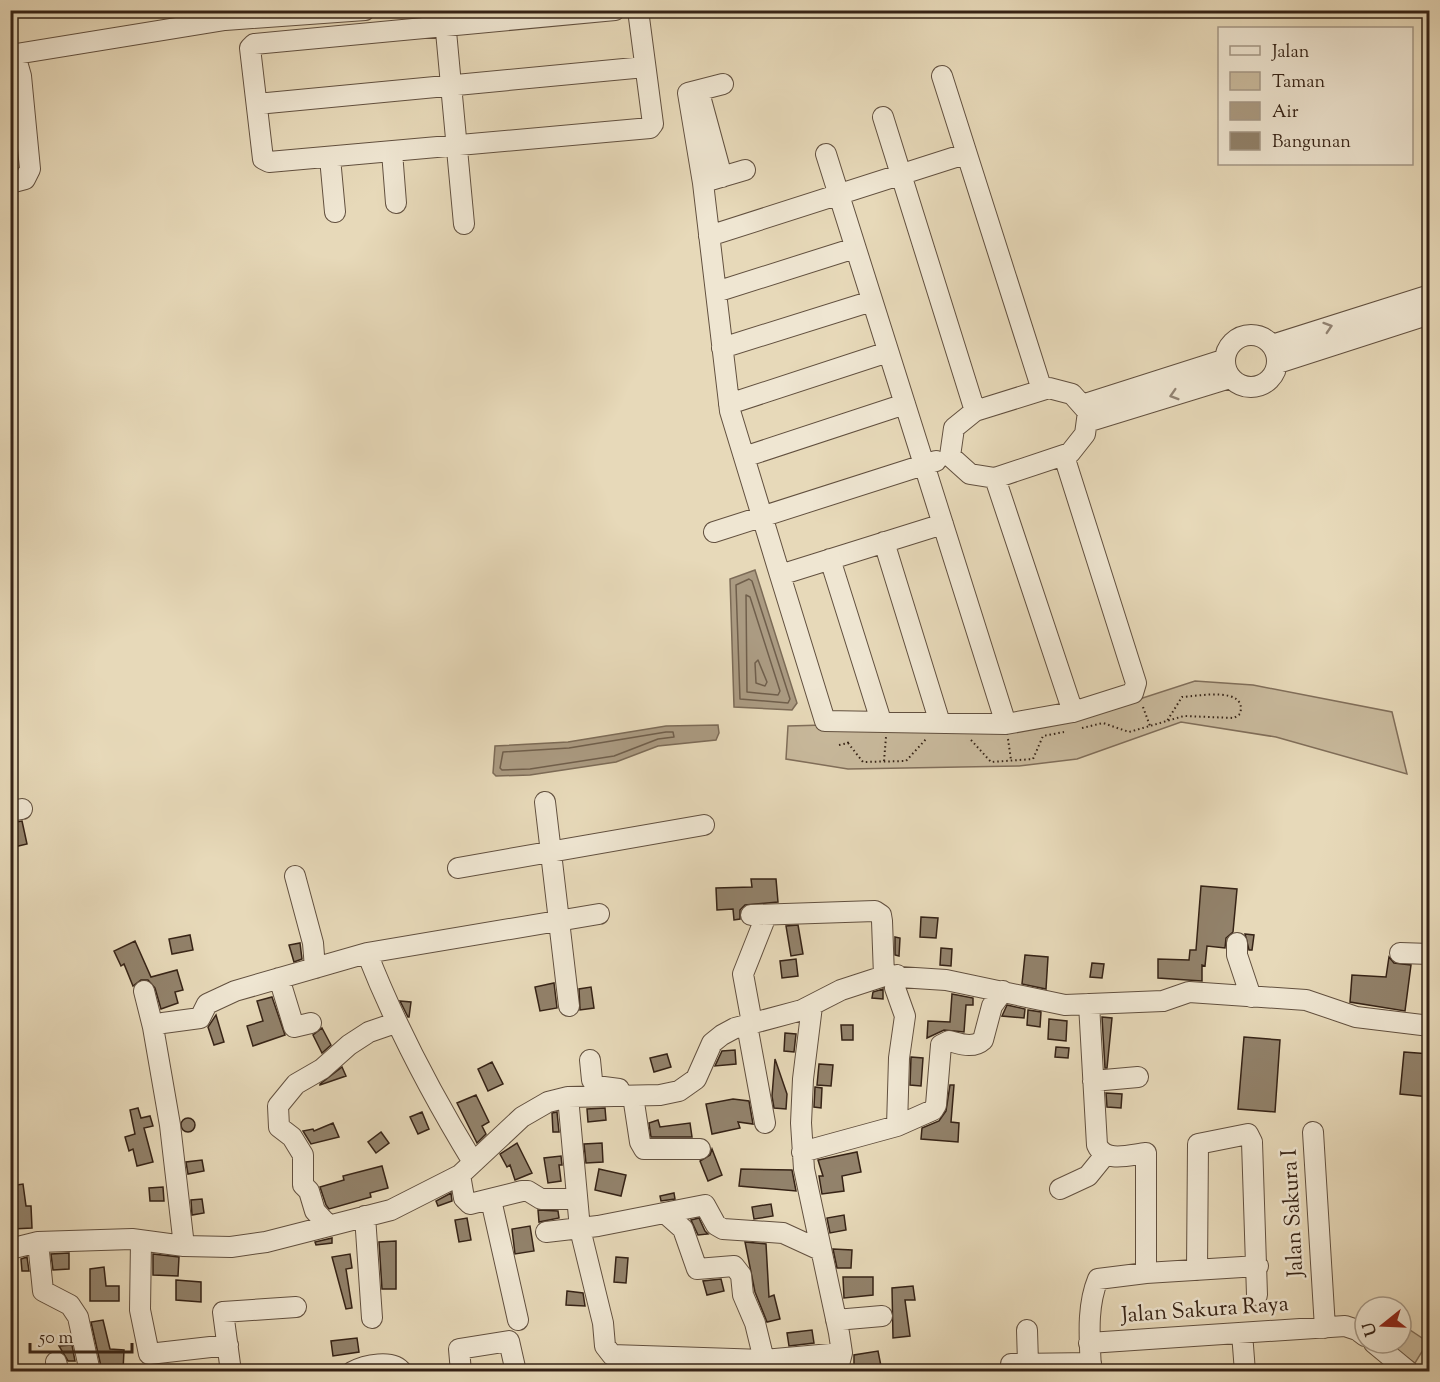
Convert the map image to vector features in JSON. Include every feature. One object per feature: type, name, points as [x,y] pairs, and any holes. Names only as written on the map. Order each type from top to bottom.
[{"type":"street","points":[[10,183],[28,175],[19,127],[13,55],[234,20],[365,10]]},
{"type":"street","points":[[615,10],[444,19],[254,44],[250,48],[265,161],[330,158],[650,128],[653,124],[638,10]]},
{"type":"street","points":[[444,19],[464,224]]},
{"type":"street","points":[[256,104],[645,67]]},
{"type":"street","points":[[942,76],[1042,390]]},
{"type":"street","points":[[723,84],[688,93],[703,183],[729,404],[825,721],[1006,724],[1072,712],[1133,693],[1136,683],[1064,456]]},
{"type":"street","points":[[698,90],[722,177]]},
{"type":"street","points":[[883,117],[975,411]]},
{"type":"street","points":[[392,152],[396,203]]},
{"type":"street","points":[[826,154],[1006,724]]},
{"type":"street","points":[[709,236],[965,154]]},
{"type":"street","points":[[330,158],[335,212]]},
{"type":"street","points":[[703,183],[745,170]]},
{"type":"street","points":[[716,292],[855,248]]},
{"type":"street","points":[[1275,354],[1430,295]]},
{"type":"street","points":[[722,348],[872,301]]},
{"type":"street","points":[[1275,354],[1430,314]]},
{"type":"street","points":[[1244,336],[1258,336],[1275,354],[1273,378],[1259,386],[1244,386],[1227,369],[1231,341],[1244,336]]},
{"type":"street","points":[[729,404],[888,352]]},
{"type":"street","points":[[1084,413],[1227,369]]},
{"type":"street","points":[[1050,388],[1072,394],[1084,413],[1085,434],[1070,453],[996,478],[969,474],[950,456],[954,428],[975,411],[1050,388]]},
{"type":"street","points":[[744,458],[905,404]]},
{"type":"street","points":[[714,532],[950,456]]},
{"type":"street","points":[[996,478],[1072,712]]},
{"type":"street","points":[[780,575],[943,524]]},
{"type":"street","points":[[884,542],[940,723]]},
{"type":"street","points":[[830,559],[884,722]]},
{"type":"street","points":[[545,801],[561,920],[569,1006]]},
{"type":"street","points":[[458,868],[704,825]]},
{"type":"street","points":[[295,876],[299,920],[313,943],[315,968]]},
{"type":"street","points":[[765,1123],[743,974],[759,915],[875,911],[881,915],[890,975],[905,1016],[899,1058],[897,1126]]},
{"type":"street","points":[[153,1027],[162,1023],[200,1018],[211,1001],[279,978],[367,953],[599,914]]},
{"type":"street","points":[[1237,943],[1237,955],[1251,997]]},
{"type":"street","points":[[367,953],[395,1023],[466,1168],[467,1202],[475,1205],[528,1191],[541,1199],[576,1199]]},
{"type":"street","points":[[1400,953],[1430,954]]},
{"type":"street","points":[[10,1249],[39,1242],[141,1241],[184,1246],[231,1246],[266,1242],[391,1210],[466,1168],[528,1113],[548,1102],[568,1097],[628,1096],[679,1091],[696,1079],[712,1043],[729,1031],[812,1006],[841,990],[890,975],[946,980],[1050,1003],[1163,1001],[1189,992],[1306,1000],[1356,1017],[1430,1026]]},
{"type":"street","points":[[279,978],[294,1027],[311,1023]]},
{"type":"street","points":[[144,991],[153,1027],[170,1125],[184,1246]]},
{"type":"street","points":[[802,1152],[897,1126],[933,1110],[936,1105],[941,1046],[949,1041],[967,1045],[980,1043],[992,1006],[1002,991]]},
{"type":"street","points":[[1089,1004],[1097,1145],[1105,1155]]},
{"type":"street","points":[[568,1097],[580,1228],[603,1323],[605,1346],[612,1355],[632,1365],[708,1364],[764,1360],[840,1362],[836,1320],[806,1189],[802,1152],[803,1079],[812,1006]]},
{"type":"street","points":[[328,1225],[315,1211],[309,1191],[303,1185],[303,1155],[292,1137],[279,1127],[278,1106],[296,1084],[322,1069],[349,1045],[369,1032],[395,1023]]},
{"type":"street","points":[[590,1060],[592,1080],[596,1086],[618,1087],[628,1096],[640,1142],[644,1149],[700,1149]]},
{"type":"street","points":[[1093,1081],[1138,1077]]},
{"type":"street","name":"Jalan Sakura I","points":[[1313,1132],[1325,1328]]},
{"type":"street","points":[[1197,1270],[1198,1144],[1243,1134],[1250,1136],[1258,1266],[1257,1295]]},
{"type":"street","points":[[1060,1190],[1088,1176],[1105,1155],[1146,1153],[1146,1273]]},
{"type":"street","points":[[491,1200],[518,1320]]},
{"type":"street","points":[[546,1232],[705,1205],[716,1225],[723,1229],[783,1233],[820,1250]]},
{"type":"street","points":[[665,1213],[683,1229],[697,1269],[734,1266],[741,1275],[742,1295],[755,1323],[764,1360]]},
{"type":"street","points":[[365,1216],[372,1318]]},
{"type":"street","points":[[141,1241],[140,1310],[149,1354],[228,1345]]},
{"type":"street","points":[[39,1242],[43,1291],[70,1305],[78,1317],[90,1371]]},
{"type":"street","points":[[1027,1330],[1019,1364],[1091,1367],[1089,1343],[1092,1296],[1098,1279],[1146,1273],[1258,1266]]},
{"type":"street","points":[[231,1371],[222,1315],[225,1310],[296,1307]]},
{"type":"street","points":[[836,1320],[882,1316]]},
{"type":"street","name":"Jalan Sakura Raya","points":[[1089,1343],[1345,1326],[1353,1329]]},
{"type":"street","points":[[1242,1333],[1245,1371]]},
{"type":"street","points":[[461,1371],[459,1349],[509,1341],[516,1371]]},
{"type":"street","points":[[1389,1355],[1409,1371]]},
{"type":"street","points":[[352,1371],[390,1364],[398,1366],[402,1371]]},
{"type":"path","points":[[1133,693],[1140,697],[1150,726]]},
{"type":"path","points":[[1232,695],[1240,701],[1242,707],[1240,714],[1234,718],[1184,716],[1167,721],[1182,697],[1232,695]]},
{"type":"path","points":[[884,722],[884,761]]},
{"type":"path","points":[[1006,724],[1011,760]]},
{"type":"path","points":[[848,743],[863,762],[906,761],[927,738]]},
{"type":"green space","points":[[1195,681],[1253,685],[1392,712],[1407,774],[1276,737],[1181,722],[1077,759],[1019,766],[848,769],[786,759],[788,726],[1081,718]]},
{"type":"green space","points":[[1413,1332],[1428,1342],[1415,1363],[1403,1355],[1413,1355]]},
{"type":"water","points":[[755,570],[797,703],[792,710],[734,707],[730,579]]},
{"type":"water","points":[[718,725],[719,733],[716,740],[658,746],[616,762],[530,775],[496,776],[493,773],[495,746],[568,742],[666,726]]},
{"type":"building","points":[[22,821],[27,844],[14,847],[10,823]]},
{"type":"building","points":[[751,879],[776,879],[778,902],[745,905],[740,910],[740,919],[734,920],[733,909],[717,910],[716,888],[752,887]]},
{"type":"building","points":[[1201,886],[1237,889],[1233,932],[1226,938],[1225,948],[1207,946],[1205,966],[1202,965],[1202,981],[1158,978],[1158,959],[1189,960],[1190,950],[1196,950]]},
{"type":"building","points":[[921,917],[938,918],[936,938],[920,937]]},
{"type":"building","points":[[798,925],[803,954],[791,956],[786,926]]},
{"type":"building","points":[[1245,934],[1254,935],[1252,950],[1249,950]]},
{"type":"building","points":[[190,935],[193,950],[172,954],[169,939]]},
{"type":"building","points":[[895,937],[900,938],[899,956],[895,955]]},
{"type":"building","points":[[135,941],[151,977],[177,970],[183,990],[175,992],[178,1003],[161,1009],[155,988],[148,980],[141,980],[133,986],[124,964],[121,966],[114,951]]},
{"type":"building","points":[[300,943],[302,959],[294,962],[289,945]]},
{"type":"building","points":[[941,948],[952,949],[951,966],[940,965]]},
{"type":"building","points":[[1025,955],[1048,957],[1046,989],[1022,984]]},
{"type":"building","points":[[1389,957],[1394,963],[1411,965],[1405,1011],[1350,1002],[1352,975],[1386,977]]},
{"type":"building","points":[[796,959],[798,976],[782,978],[780,961]]},
{"type":"building","points":[[1092,963],[1104,964],[1102,978],[1090,977]]},
{"type":"building","points":[[554,983],[557,1008],[540,1011],[535,987]]},
{"type":"building","points":[[591,987],[594,1008],[580,1010],[579,989]]},
{"type":"building","points":[[883,989],[883,999],[872,998],[873,992]]},
{"type":"building","points":[[952,994],[973,998],[973,1005],[966,1005],[964,1032],[944,1030],[927,1038],[928,1021],[950,1022]]},
{"type":"building","points":[[272,997],[285,1035],[253,1046],[247,1026],[263,1021],[257,1001]]},
{"type":"building","points":[[400,1001],[411,1002],[409,1017],[408,1017]]},
{"type":"building","points":[[1007,1005],[1025,1009],[1024,1018],[1002,1016]]},
{"type":"building","points":[[1028,1010],[1041,1012],[1040,1027],[1027,1025]]},
{"type":"building","points":[[216,1015],[224,1042],[214,1045],[208,1027]]},
{"type":"building","points":[[1102,1017],[1112,1018],[1107,1068],[1105,1068]]},
{"type":"building","points":[[1049,1019],[1067,1021],[1066,1041],[1048,1039]]},
{"type":"building","points":[[841,1025],[853,1025],[853,1040],[842,1040]]},
{"type":"building","points":[[322,1028],[331,1045],[322,1053],[313,1035]]},
{"type":"building","points":[[785,1033],[796,1034],[794,1052],[784,1051]]},
{"type":"building","points":[[1244,1037],[1280,1040],[1275,1112],[1238,1109]]},
{"type":"building","points":[[1056,1047],[1069,1048],[1068,1058],[1055,1057]]},
{"type":"building","points":[[735,1050],[736,1064],[715,1066],[722,1051]]},
{"type":"building","points":[[1404,1052],[1430,1054],[1430,1097],[1400,1094]]},
{"type":"building","points":[[667,1054],[671,1067],[654,1072],[650,1058]]},
{"type":"building","points":[[911,1057],[923,1058],[921,1086],[910,1085]]},
{"type":"building","points":[[775,1059],[787,1094],[786,1109],[774,1108],[772,1096]]},
{"type":"building","points":[[492,1062],[503,1084],[488,1091],[478,1069]]},
{"type":"building","points":[[819,1064],[833,1065],[831,1086],[817,1085]]},
{"type":"building","points":[[342,1067],[346,1076],[320,1085],[320,1084]]},
{"type":"building","points":[[950,1085],[954,1085],[951,1122],[959,1123],[958,1142],[921,1139],[922,1128],[939,1121],[946,1111]]},
{"type":"building","points":[[815,1087],[822,1088],[821,1108],[814,1107]]},
{"type":"building","points":[[1106,1093],[1122,1094],[1121,1108],[1107,1107]]},
{"type":"building","points":[[476,1095],[489,1122],[482,1126],[486,1134],[477,1143],[457,1103]]},
{"type":"building","points":[[733,1099],[749,1101],[753,1124],[738,1122],[740,1128],[712,1134],[706,1104]]},
{"type":"building","points":[[138,1108],[141,1118],[150,1116],[153,1126],[144,1128],[153,1162],[137,1166],[133,1149],[129,1151],[125,1137],[135,1134],[130,1110]]},
{"type":"building","points":[[605,1108],[606,1120],[588,1122],[587,1109]]},
{"type":"building","points":[[422,1112],[429,1129],[418,1134],[410,1117]]},
{"type":"building","points":[[557,1112],[559,1132],[553,1132],[552,1113]]},
{"type":"building","points":[[185,1118],[191,1118],[195,1125],[191,1132],[185,1132],[181,1128],[181,1122]]},
{"type":"building","points":[[658,1120],[660,1127],[690,1123],[692,1137],[651,1137],[649,1123]]},
{"type":"building","points":[[333,1123],[339,1137],[311,1144],[303,1131],[313,1129],[314,1131]]},
{"type":"building","points":[[381,1132],[389,1143],[376,1153],[368,1142]]},
{"type":"building","points":[[517,1143],[532,1173],[515,1180],[510,1165],[507,1167],[500,1154]]},
{"type":"building","points":[[602,1143],[603,1162],[586,1163],[584,1144]]},
{"type":"building","points":[[712,1149],[722,1175],[708,1181],[700,1161],[710,1155]]},
{"type":"building","points":[[857,1152],[861,1172],[842,1176],[844,1191],[822,1194],[819,1176],[823,1176],[818,1160]]},
{"type":"building","points":[[561,1156],[562,1165],[559,1165],[561,1181],[548,1183],[544,1158]]},
{"type":"building","points":[[202,1160],[204,1171],[188,1174],[186,1162]]},
{"type":"building","points":[[382,1166],[388,1188],[370,1193],[371,1197],[329,1209],[320,1187],[344,1180],[343,1176]]},
{"type":"building","points":[[599,1169],[626,1175],[621,1196],[595,1190]]},
{"type":"building","points":[[741,1169],[792,1170],[796,1191],[739,1186]]},
{"type":"building","points":[[23,1184],[26,1206],[31,1206],[32,1228],[12,1229],[10,1186]]},
{"type":"building","points":[[163,1187],[164,1201],[150,1201],[149,1188]]},
{"type":"building","points":[[451,1193],[452,1201],[438,1206],[436,1201]]},
{"type":"building","points":[[674,1193],[675,1199],[661,1201],[660,1196]]},
{"type":"building","points":[[202,1199],[204,1213],[192,1215],[191,1200]]},
{"type":"building","points":[[771,1204],[773,1216],[754,1219],[752,1207]]},
{"type":"building","points":[[538,1210],[558,1211],[559,1218],[539,1222]]},
{"type":"building","points":[[844,1215],[846,1230],[830,1233],[827,1218]]},
{"type":"building","points":[[467,1218],[471,1240],[459,1242],[455,1220]]},
{"type":"building","points":[[699,1218],[708,1234],[698,1235],[691,1220]]},
{"type":"building","points":[[530,1226],[534,1251],[515,1254],[512,1229]]},
{"type":"building","points":[[332,1238],[332,1243],[316,1245],[315,1242]]},
{"type":"building","points":[[396,1241],[396,1289],[382,1289],[379,1242]]},
{"type":"building","points":[[745,1242],[766,1244],[769,1297],[774,1295],[780,1319],[767,1322],[755,1292]]},
{"type":"building","points":[[833,1249],[852,1250],[851,1268],[837,1268]]},
{"type":"building","points":[[69,1253],[69,1269],[53,1270],[51,1254]]},
{"type":"building","points":[[153,1254],[179,1257],[178,1276],[153,1275]]},
{"type":"building","points":[[350,1254],[352,1268],[346,1269],[352,1308],[346,1309],[332,1257]]},
{"type":"building","points":[[27,1257],[29,1271],[22,1271],[21,1259]]},
{"type":"building","points":[[616,1257],[628,1258],[626,1283],[614,1282]]},
{"type":"building","points":[[104,1267],[106,1286],[119,1286],[119,1301],[90,1301],[90,1269]]},
{"type":"building","points":[[843,1277],[873,1277],[873,1295],[844,1298]]},
{"type":"building","points":[[721,1279],[724,1291],[707,1295],[703,1281]]},
{"type":"building","points":[[176,1280],[201,1282],[201,1302],[176,1300]]},
{"type":"building","points":[[913,1286],[915,1300],[905,1300],[910,1336],[893,1338],[892,1288]]},
{"type":"building","points":[[567,1291],[583,1293],[585,1306],[566,1305]]},
{"type":"building","points":[[103,1320],[110,1349],[124,1350],[123,1371],[102,1371],[91,1322]]},
{"type":"building","points":[[812,1330],[814,1343],[789,1346],[787,1333]]},
{"type":"building","points":[[357,1338],[359,1352],[333,1356],[331,1341]]},
{"type":"building","points":[[72,1345],[75,1361],[68,1361],[59,1346]]},
{"type":"building","points":[[878,1351],[882,1371],[854,1371],[854,1355]]}]
